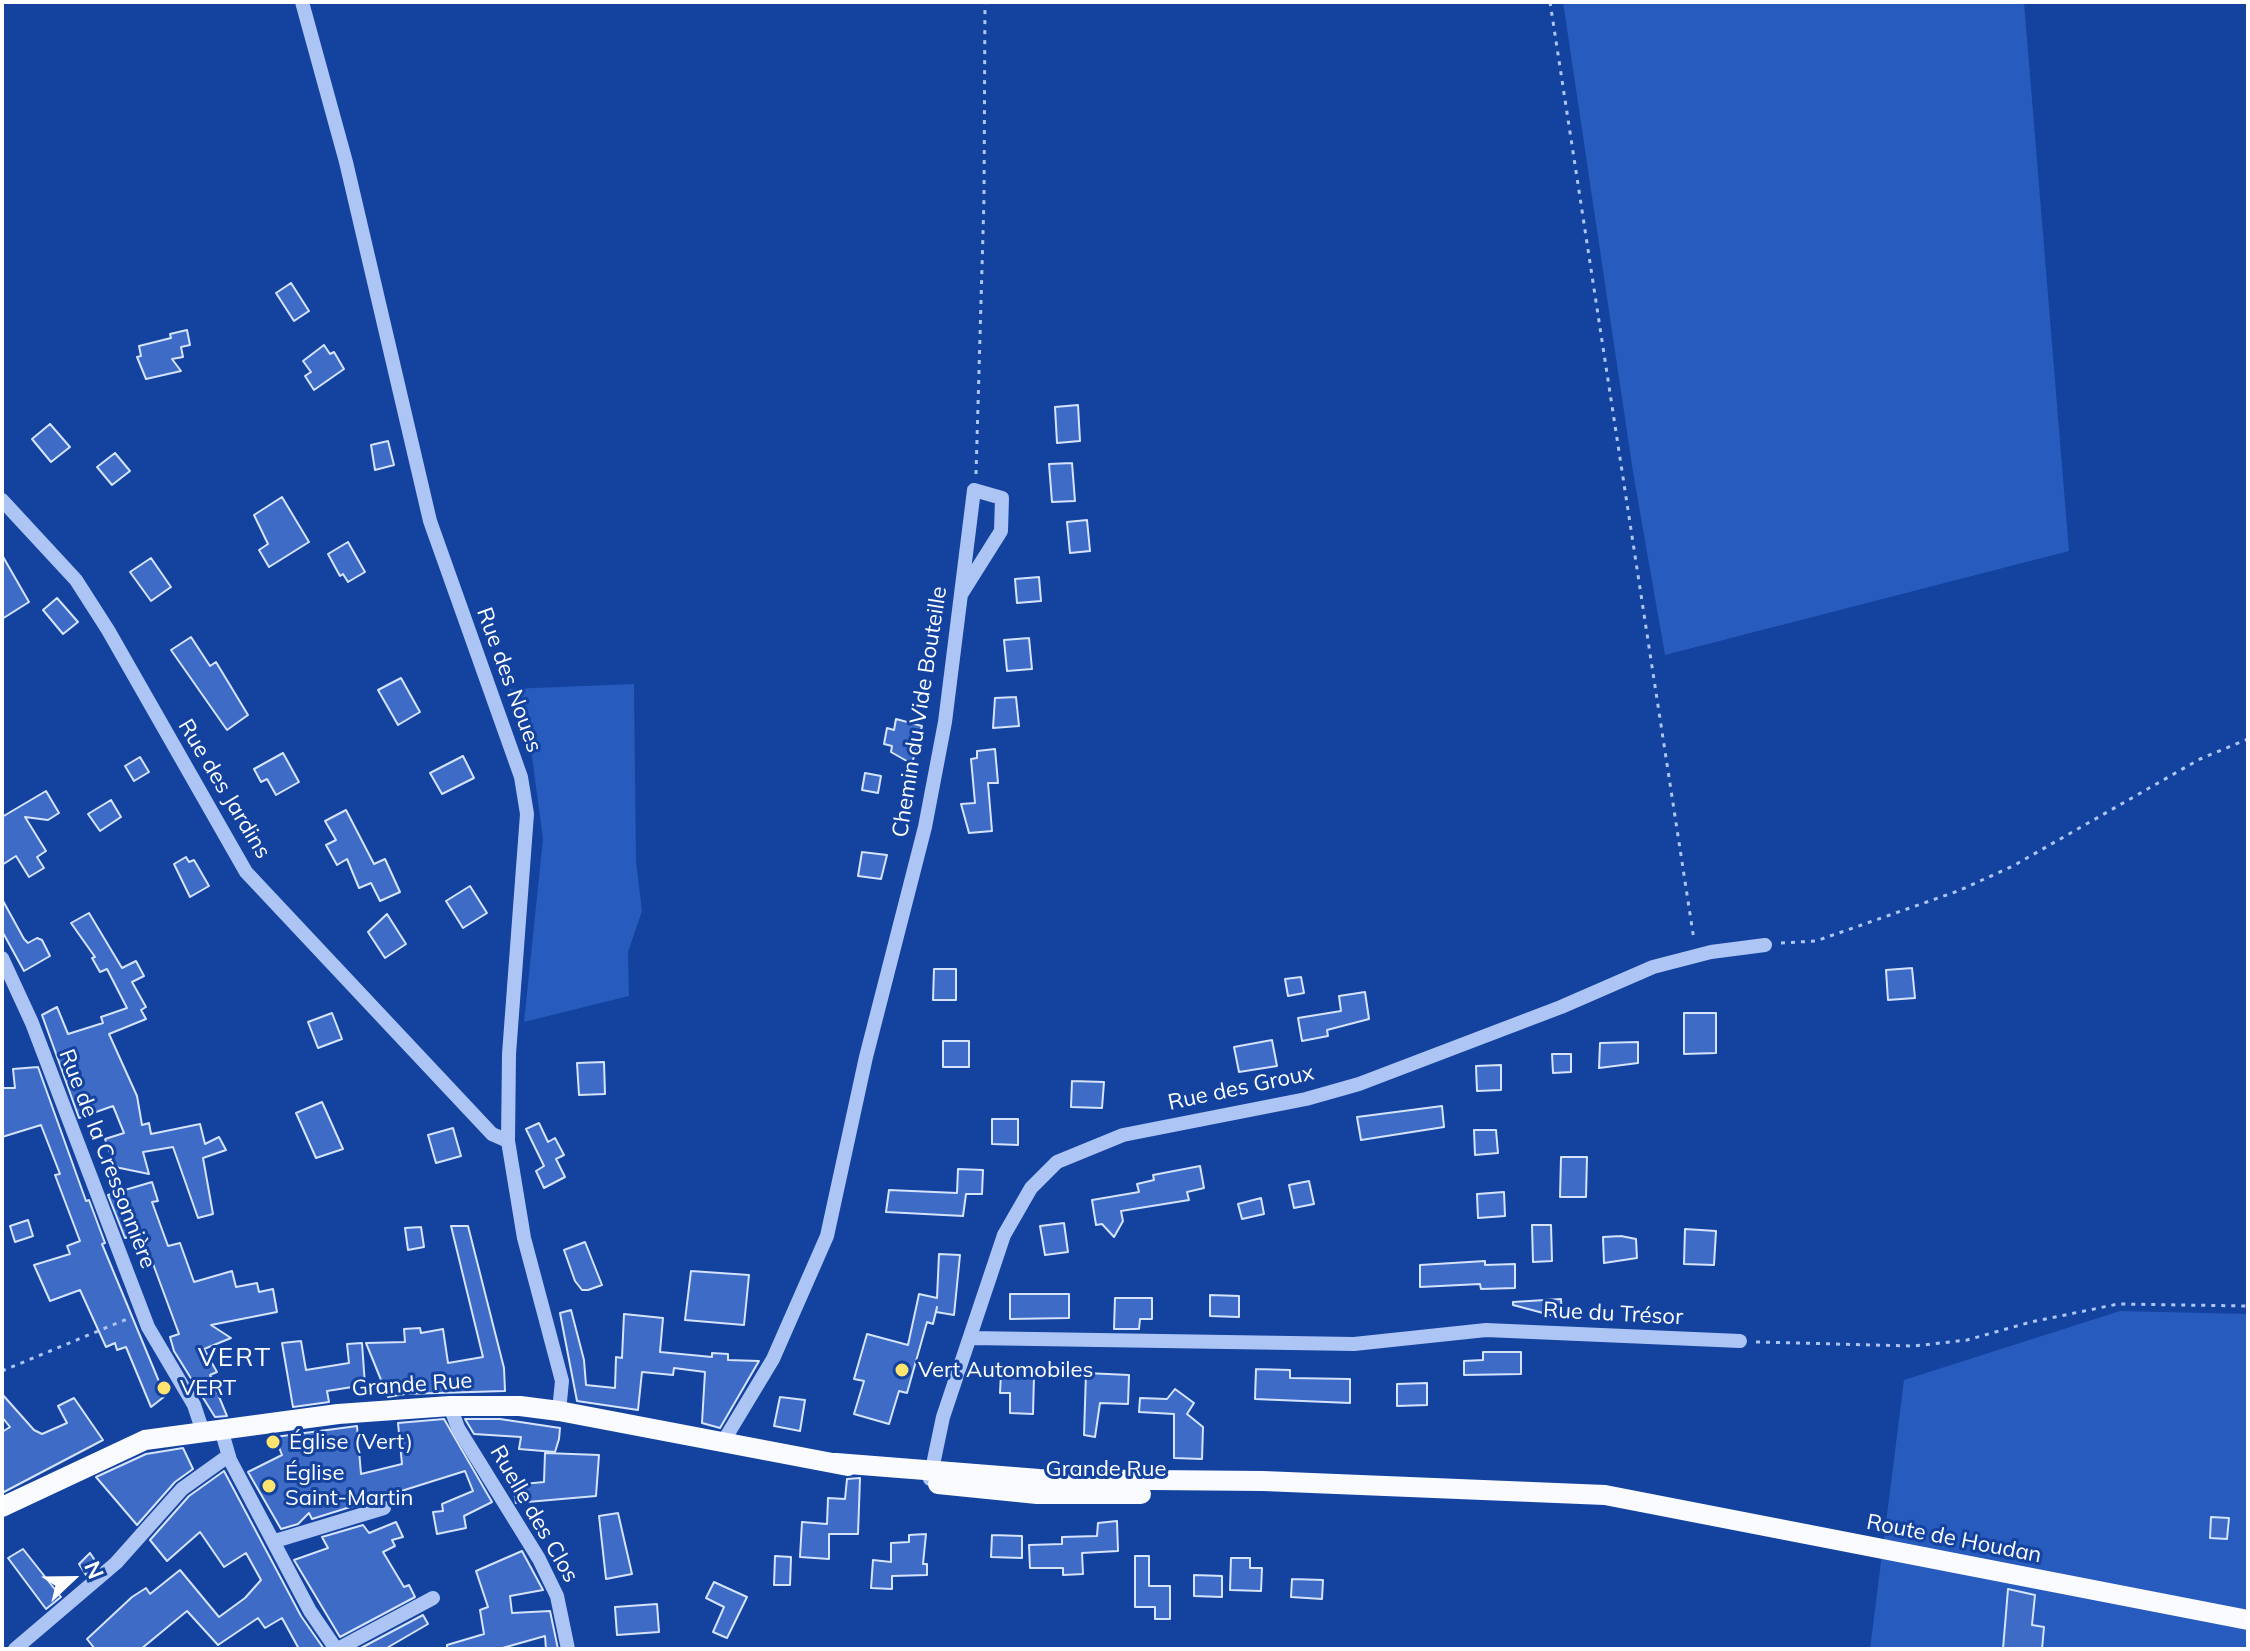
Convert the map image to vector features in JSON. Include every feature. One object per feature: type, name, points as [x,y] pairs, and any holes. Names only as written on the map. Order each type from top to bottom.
[{"type":"main road","name":"Grande Rue","points":[[2,1507],[133,1444],[212,1430],[338,1414],[450,1406],[520,1406],[559,1411],[836,1463],[930,1477],[1263,1481],[1564,1491],[1651,1502]]},
{"type":"main road","name":"Route de Houdan","points":[[1651,1502],[2248,1620]]},
{"type":"street","name":"Rue des Noues","points":[[302,2],[346,162],[430,521],[521,777],[527,814],[509,1054],[508,1141],[524,1238],[562,1381],[559,1411]]},
{"type":"street","name":"Chemin du Vide Bouteille","points":[[723,1442],[773,1359],[827,1236],[866,1057],[925,827],[945,722],[974,490]]},
{"type":"street","points":[[962,593],[1001,531],[1002,498],[974,490]]},
{"type":"street","name":"Rue des Jardins","points":[[2,500],[76,580],[108,630],[246,872],[492,1134],[508,1141]]},
{"type":"street","name":"Rue des Groux","points":[[930,1477],[943,1417],[1004,1235],[1031,1188],[1057,1162],[1123,1135],[1306,1099],[1359,1084],[1561,1007],[1653,967],[1696,956],[1765,945]]},
{"type":"street","name":"Rue de la Cressonnière","points":[[2,958],[32,1023],[142,1313],[174,1373],[228,1456],[310,1611],[337,1649]]},
{"type":"street","name":"Rue du Trésor","points":[[971,1338],[1354,1344],[1486,1330],[1740,1341]]},
{"type":"street","name":"Ruelle des Clos","points":[[450,1406],[458,1428],[539,1559],[557,1596],[568,1649]]},
{"type":"street","points":[[15,1649],[116,1563],[182,1489],[228,1456]]},
{"type":"street","points":[[275,1541],[384,1508]]},
{"type":"street","points":[[337,1649],[433,1598]]},
{"type":"path","points":[[974,490],[979,439],[985,2]]},
{"type":"path","points":[[1550,2],[1696,956]]},
{"type":"path","points":[[1765,945],[1816,941],[1958,891],[2013,866],[2200,759],[2248,739]]},
{"type":"path","points":[[1740,1341],[1914,1346],[1967,1340],[2031,1322],[2118,1304],[2248,1306]]},
{"type":"path","points":[[2,1371],[142,1313]]},
{"type":"shaded area","points":[[1563,2],[2024,2],[2069,551],[1665,655],[1633,472]]},
{"type":"shaded area","points":[[634,684],[636,861],[642,911],[628,952],[629,996],[524,1022],[543,839],[532,757],[509,689]]},
{"type":"shaded area","points":[[2120,1311],[2248,1314],[2248,1649],[1870,1649],[1904,1380]]},
{"type":"building","points":[[291,283],[309,311],[294,321],[276,293]]},
{"type":"building","points":[[187,330],[190,345],[181,347],[183,357],[172,359],[181,371],[146,379],[137,357],[141,356],[139,346],[171,338],[170,334]]},
{"type":"building","points":[[324,345],[330,354],[334,352],[344,369],[314,390],[305,376],[311,372],[303,361]]},
{"type":"building","points":[[1078,405],[1080,441],[1057,443],[1055,407]]},
{"type":"building","points":[[50,424],[70,447],[51,462],[32,439]]},
{"type":"building","points":[[388,441],[394,465],[375,470],[371,445]]},
{"type":"building","points":[[115,453],[130,471],[112,485],[97,467]]},
{"type":"building","points":[[1072,463],[1075,501],[1052,502],[1049,464]]},
{"type":"building","points":[[282,497],[309,542],[269,567],[259,550],[268,544],[254,515]]},
{"type":"building","points":[[1087,520],[1090,551],[1070,553],[1067,522]]},
{"type":"building","points":[[348,542],[365,572],[348,582],[343,574],[340,576],[328,554]]},
{"type":"building","points":[[2,555],[29,602],[2,619]]},
{"type":"building","points":[[151,558],[171,587],[151,601],[130,572]]},
{"type":"building","points":[[1039,577],[1041,601],[1017,603],[1015,579]]},
{"type":"building","points":[[57,598],[78,622],[63,634],[43,610]]},
{"type":"building","points":[[191,637],[210,666],[216,662],[248,715],[227,730],[171,650]]},
{"type":"building","points":[[1029,638],[1032,669],[1007,671],[1004,640]]},
{"type":"building","points":[[401,678],[420,712],[398,725],[378,690]]},
{"type":"building","points":[[1016,697],[1019,726],[993,728],[995,698]]},
{"type":"building","points":[[896,719],[922,726],[912,764],[891,752],[892,746],[884,744],[887,728],[894,730]]},
{"type":"building","points":[[995,749],[998,783],[988,783],[992,831],[969,833],[961,804],[975,803],[971,759],[977,758],[977,751]]},
{"type":"building","points":[[283,753],[299,782],[276,795],[267,779],[261,782],[254,769]]},
{"type":"building","points":[[463,756],[474,778],[442,794],[430,773]]},
{"type":"building","points":[[140,757],[149,772],[134,781],[125,766]]},
{"type":"building","points":[[865,773],[881,776],[878,793],[862,790]]},
{"type":"building","points":[[46,791],[59,813],[48,820],[25,817],[46,851],[37,857],[44,868],[29,877],[16,856],[2,865],[2,817]]},
{"type":"building","points":[[111,800],[121,817],[100,831],[88,814]]},
{"type":"building","points":[[346,810],[374,864],[385,859],[400,892],[380,901],[371,883],[359,888],[347,859],[337,865],[326,845],[336,840],[325,821]]},
{"type":"building","points":[[862,852],[887,855],[881,879],[858,876]]},
{"type":"building","points":[[186,857],[189,862],[194,860],[209,886],[190,897],[174,864]]},
{"type":"building","points":[[470,886],[487,913],[463,928],[446,901]]},
{"type":"building","points":[[2,899],[24,939],[28,943],[37,938],[42,940],[50,956],[24,971],[2,931]]},
{"type":"building","points":[[89,913],[122,968],[136,961],[144,976],[132,982],[146,1007],[141,1010],[146,1019],[109,1034],[137,1096],[142,1125],[149,1123],[151,1134],[200,1124],[205,1144],[219,1137],[226,1150],[203,1158],[213,1214],[198,1218],[173,1147],[143,1152],[149,1174],[115,1167],[105,1139],[124,1133],[113,1106],[79,1118],[42,1015],[57,1007],[68,1034],[103,1023],[101,1017],[127,1008],[107,969],[100,972],[92,958],[95,957],[71,923]]},
{"type":"building","points":[[387,914],[406,944],[385,958],[368,932]]},
{"type":"building","points":[[1912,968],[1915,998],[1888,1000],[1886,970]]},
{"type":"building","points":[[934,969],[956,969],[956,1000],[933,1000]]},
{"type":"building","points":[[1301,977],[1304,993],[1288,996],[1285,979]]},
{"type":"building","points":[[1365,992],[1369,1019],[1327,1030],[1328,1036],[1302,1041],[1298,1018],[1341,1011],[1339,996]]},
{"type":"building","points":[[332,1013],[342,1039],[318,1048],[308,1022]]},
{"type":"building","points":[[1684,1013],[1716,1013],[1716,1053],[1684,1054]]},
{"type":"building","points":[[1272,1040],[1277,1066],[1239,1072],[1234,1047]]},
{"type":"building","points":[[943,1041],[969,1041],[969,1067],[943,1067]]},
{"type":"building","points":[[1638,1042],[1638,1063],[1599,1068],[1600,1043]]},
{"type":"building","points":[[1552,1054],[1571,1054],[1571,1072],[1553,1073]]},
{"type":"building","points":[[604,1062],[605,1094],[579,1095],[577,1063]]},
{"type":"building","points":[[1501,1065],[1501,1090],[1477,1091],[1476,1066]]},
{"type":"building","points":[[38,1067],[86,1201],[89,1200],[105,1243],[102,1244],[165,1396],[151,1407],[126,1347],[117,1350],[115,1343],[106,1347],[80,1290],[50,1301],[34,1265],[70,1254],[67,1246],[80,1241],[55,1175],[60,1174],[41,1125],[2,1137],[2,1088],[15,1088],[13,1069]]},
{"type":"building","points":[[1072,1081],[1104,1082],[1102,1108],[1071,1107]]},
{"type":"building","points":[[322,1102],[343,1149],[316,1158],[296,1113]]},
{"type":"building","points":[[1442,1106],[1444,1127],[1361,1140],[1357,1117]]},
{"type":"building","points":[[992,1119],[1018,1119],[1018,1145],[992,1144]]},
{"type":"building","points":[[539,1123],[548,1142],[555,1138],[564,1155],[556,1159],[565,1177],[544,1188],[536,1171],[544,1166],[526,1129]]},
{"type":"building","points":[[453,1128],[461,1156],[436,1163],[428,1135]]},
{"type":"building","points":[[1474,1130],[1496,1130],[1498,1153],[1475,1155]]},
{"type":"building","points":[[1561,1157],[1587,1157],[1586,1197],[1560,1197]]},
{"type":"building","points":[[1200,1166],[1204,1188],[1187,1192],[1189,1200],[1121,1211],[1123,1221],[1114,1237],[1102,1224],[1096,1225],[1092,1200],[1139,1192],[1137,1184],[1154,1180],[1153,1175]]},
{"type":"building","points":[[958,1169],[983,1170],[982,1194],[966,1194],[963,1216],[886,1212],[889,1190],[957,1193]]},
{"type":"building","points":[[1309,1181],[1314,1204],[1294,1208],[1289,1185]]},
{"type":"building","points":[[152,1182],[158,1201],[152,1202],[168,1246],[180,1243],[194,1282],[232,1271],[236,1287],[257,1283],[259,1292],[273,1289],[277,1312],[211,1325],[231,1338],[204,1349],[217,1372],[210,1375],[227,1416],[215,1417],[174,1351],[170,1337],[179,1334],[149,1253],[146,1254],[139,1234],[125,1238],[108,1195]]},
{"type":"building","points":[[1504,1192],[1505,1216],[1478,1218],[1477,1194]]},
{"type":"building","points":[[1261,1198],[1264,1214],[1242,1219],[1238,1204]]},
{"type":"building","points":[[28,1220],[33,1236],[15,1242],[10,1226]]},
{"type":"building","points":[[1064,1223],[1068,1252],[1045,1255],[1040,1226]]},
{"type":"building","points":[[1532,1225],[1551,1225],[1552,1261],[1533,1262]]},
{"type":"building","points":[[451,1226],[468,1226],[504,1368],[505,1391],[388,1397],[366,1343],[405,1342],[404,1329],[420,1328],[421,1333],[443,1329],[448,1363],[483,1357]]},
{"type":"building","points":[[421,1227],[424,1247],[408,1250],[405,1228]]},
{"type":"building","points":[[1685,1229],[1716,1231],[1714,1265],[1684,1264]]},
{"type":"building","points":[[1603,1237],[1636,1239],[1637,1258],[1604,1263]]},
{"type":"building","points":[[585,1242],[602,1285],[582,1290],[575,1281],[564,1250]]},
{"type":"building","points":[[939,1254],[960,1255],[954,1315],[936,1312],[937,1307],[933,1324],[927,1322],[907,1393],[899,1391],[889,1424],[854,1414],[864,1381],[854,1379],[867,1334],[908,1345],[919,1294],[937,1298]]},
{"type":"building","points":[[1485,1261],[1485,1265],[1515,1264],[1515,1288],[1481,1289],[1480,1284],[1420,1287],[1420,1265]]},
{"type":"building","points":[[691,1271],[749,1275],[744,1325],[685,1320]]},
{"type":"building","points":[[1010,1294],[1069,1294],[1069,1318],[1010,1319]]},
{"type":"building","points":[[1210,1295],[1239,1296],[1239,1317],[1210,1316]]},
{"type":"building","points":[[1115,1298],[1152,1298],[1152,1319],[1140,1319],[1139,1329],[1114,1329]]},
{"type":"building","points":[[1561,1299],[1562,1318],[1513,1305],[1513,1302]]},
{"type":"building","points":[[571,1310],[584,1360],[586,1385],[615,1388],[616,1357],[622,1358],[624,1314],[663,1318],[660,1352],[712,1357],[712,1353],[728,1354],[728,1360],[759,1361],[720,1428],[702,1423],[705,1372],[674,1368],[673,1375],[642,1372],[638,1410],[577,1401],[560,1313]]},
{"type":"building","points":[[301,1341],[306,1370],[349,1363],[347,1344],[362,1343],[365,1385],[327,1391],[329,1402],[293,1407],[282,1343]]},
{"type":"building","points":[[1483,1352],[1521,1352],[1521,1374],[1464,1375],[1464,1361],[1483,1360]]},
{"type":"building","points":[[1256,1369],[1290,1370],[1290,1378],[1350,1379],[1350,1403],[1255,1399]]},
{"type":"building","points":[[1001,1373],[1034,1375],[1033,1414],[1010,1413],[1010,1393],[1000,1393]]},
{"type":"building","points":[[1086,1373],[1129,1375],[1128,1404],[1100,1403],[1095,1437],[1084,1435]]},
{"type":"building","points":[[1427,1383],[1427,1405],[1397,1406],[1397,1384]]},
{"type":"building","points":[[1175,1389],[1194,1403],[1187,1414],[1203,1427],[1202,1459],[1174,1458],[1174,1414],[1139,1412],[1140,1398],[1167,1399]]},
{"type":"building","points":[[2,1394],[34,1430],[42,1434],[67,1423],[58,1406],[74,1398],[103,1440],[2,1493],[2,1432],[10,1427],[2,1417]]},
{"type":"building","points":[[780,1397],[805,1400],[800,1431],[774,1426]]},
{"type":"building","points":[[444,1419],[492,1502],[464,1516],[466,1528],[437,1534],[433,1512],[443,1511],[442,1504],[473,1491],[465,1471],[312,1519],[309,1513],[298,1524],[281,1529],[248,1472],[282,1455],[275,1437],[357,1426],[361,1474],[402,1464],[398,1423]]},
{"type":"building","points":[[465,1419],[500,1419],[560,1428],[559,1439],[555,1452],[519,1449],[521,1437],[474,1434]]},
{"type":"building","points":[[183,1448],[193,1469],[175,1482],[137,1525],[96,1477],[146,1454]]},
{"type":"building","points":[[545,1453],[599,1455],[596,1496],[516,1503],[513,1485],[544,1482]]},
{"type":"building","points":[[224,1471],[301,1616],[324,1649],[299,1649],[282,1618],[265,1628],[258,1618],[218,1645],[187,1611],[141,1649],[95,1649],[87,1639],[132,1597],[146,1588],[150,1594],[180,1570],[219,1617],[245,1598],[261,1580],[246,1553],[224,1567],[200,1532],[167,1561],[150,1540],[189,1496]]},
{"type":"building","points":[[860,1478],[858,1534],[829,1534],[829,1559],[800,1557],[802,1522],[827,1524],[828,1498],[845,1499],[847,1479]]},
{"type":"building","points":[[618,1513],[632,1574],[606,1579],[599,1516]]},
{"type":"building","points":[[2211,1517],[2229,1518],[2227,1539],[2210,1538]]},
{"type":"building","points":[[1117,1521],[1118,1551],[1082,1553],[1083,1574],[1063,1575],[1063,1568],[1030,1568],[1029,1545],[1062,1544],[1062,1537],[1097,1536],[1098,1523]]},
{"type":"building","points":[[396,1522],[403,1537],[392,1540],[395,1546],[383,1552],[404,1587],[409,1585],[415,1597],[340,1637],[294,1560],[328,1548],[322,1537],[363,1525],[369,1533]]},
{"type":"building","points":[[926,1534],[923,1564],[927,1564],[927,1575],[892,1576],[892,1589],[871,1588],[873,1560],[891,1562],[891,1543],[909,1542],[909,1535]]},
{"type":"building","points":[[992,1535],[1022,1536],[1022,1558],[991,1557]]},
{"type":"building","points":[[23,1549],[61,1597],[46,1609],[8,1558]]},
{"type":"building","points":[[522,1551],[543,1590],[510,1596],[512,1613],[550,1611],[558,1649],[546,1649],[545,1636],[499,1649],[447,1649],[447,1645],[484,1634],[480,1610],[488,1607],[476,1571]]},
{"type":"building","points":[[90,1553],[98,1565],[86,1575],[79,1564]]},
{"type":"building","points":[[775,1556],[791,1557],[790,1585],[774,1585]]},
{"type":"building","points":[[1135,1556],[1149,1556],[1149,1586],[1170,1586],[1170,1619],[1155,1619],[1155,1607],[1135,1607]]},
{"type":"building","points":[[1231,1558],[1250,1558],[1250,1568],[1262,1568],[1261,1591],[1230,1590]]},
{"type":"building","points":[[1194,1575],[1222,1576],[1222,1597],[1194,1596]]},
{"type":"building","points":[[1292,1579],[1323,1580],[1322,1599],[1291,1597]]},
{"type":"building","points":[[714,1582],[747,1597],[727,1638],[713,1632],[724,1607],[706,1598]]},
{"type":"building","points":[[2008,1589],[2035,1595],[2032,1625],[2044,1627],[2042,1649],[2003,1649]]},
{"type":"building","points":[[657,1604],[659,1632],[617,1635],[615,1607]]},
{"type":"building","points":[[423,1615],[428,1624],[385,1649],[359,1649]]},
{"type":"place","name":"Vert Automobiles","points":[[902,1370]]},
{"type":"place","name":"VERT","points":[[164,1388]]},
{"type":"place","name":"Église (Vert)","points":[[273,1442]]},
{"type":"place","name":"Église Saint-Martin","points":[[269,1486]]},
{"type":"district","name":"VERT","points":[[235,1358]]}]
